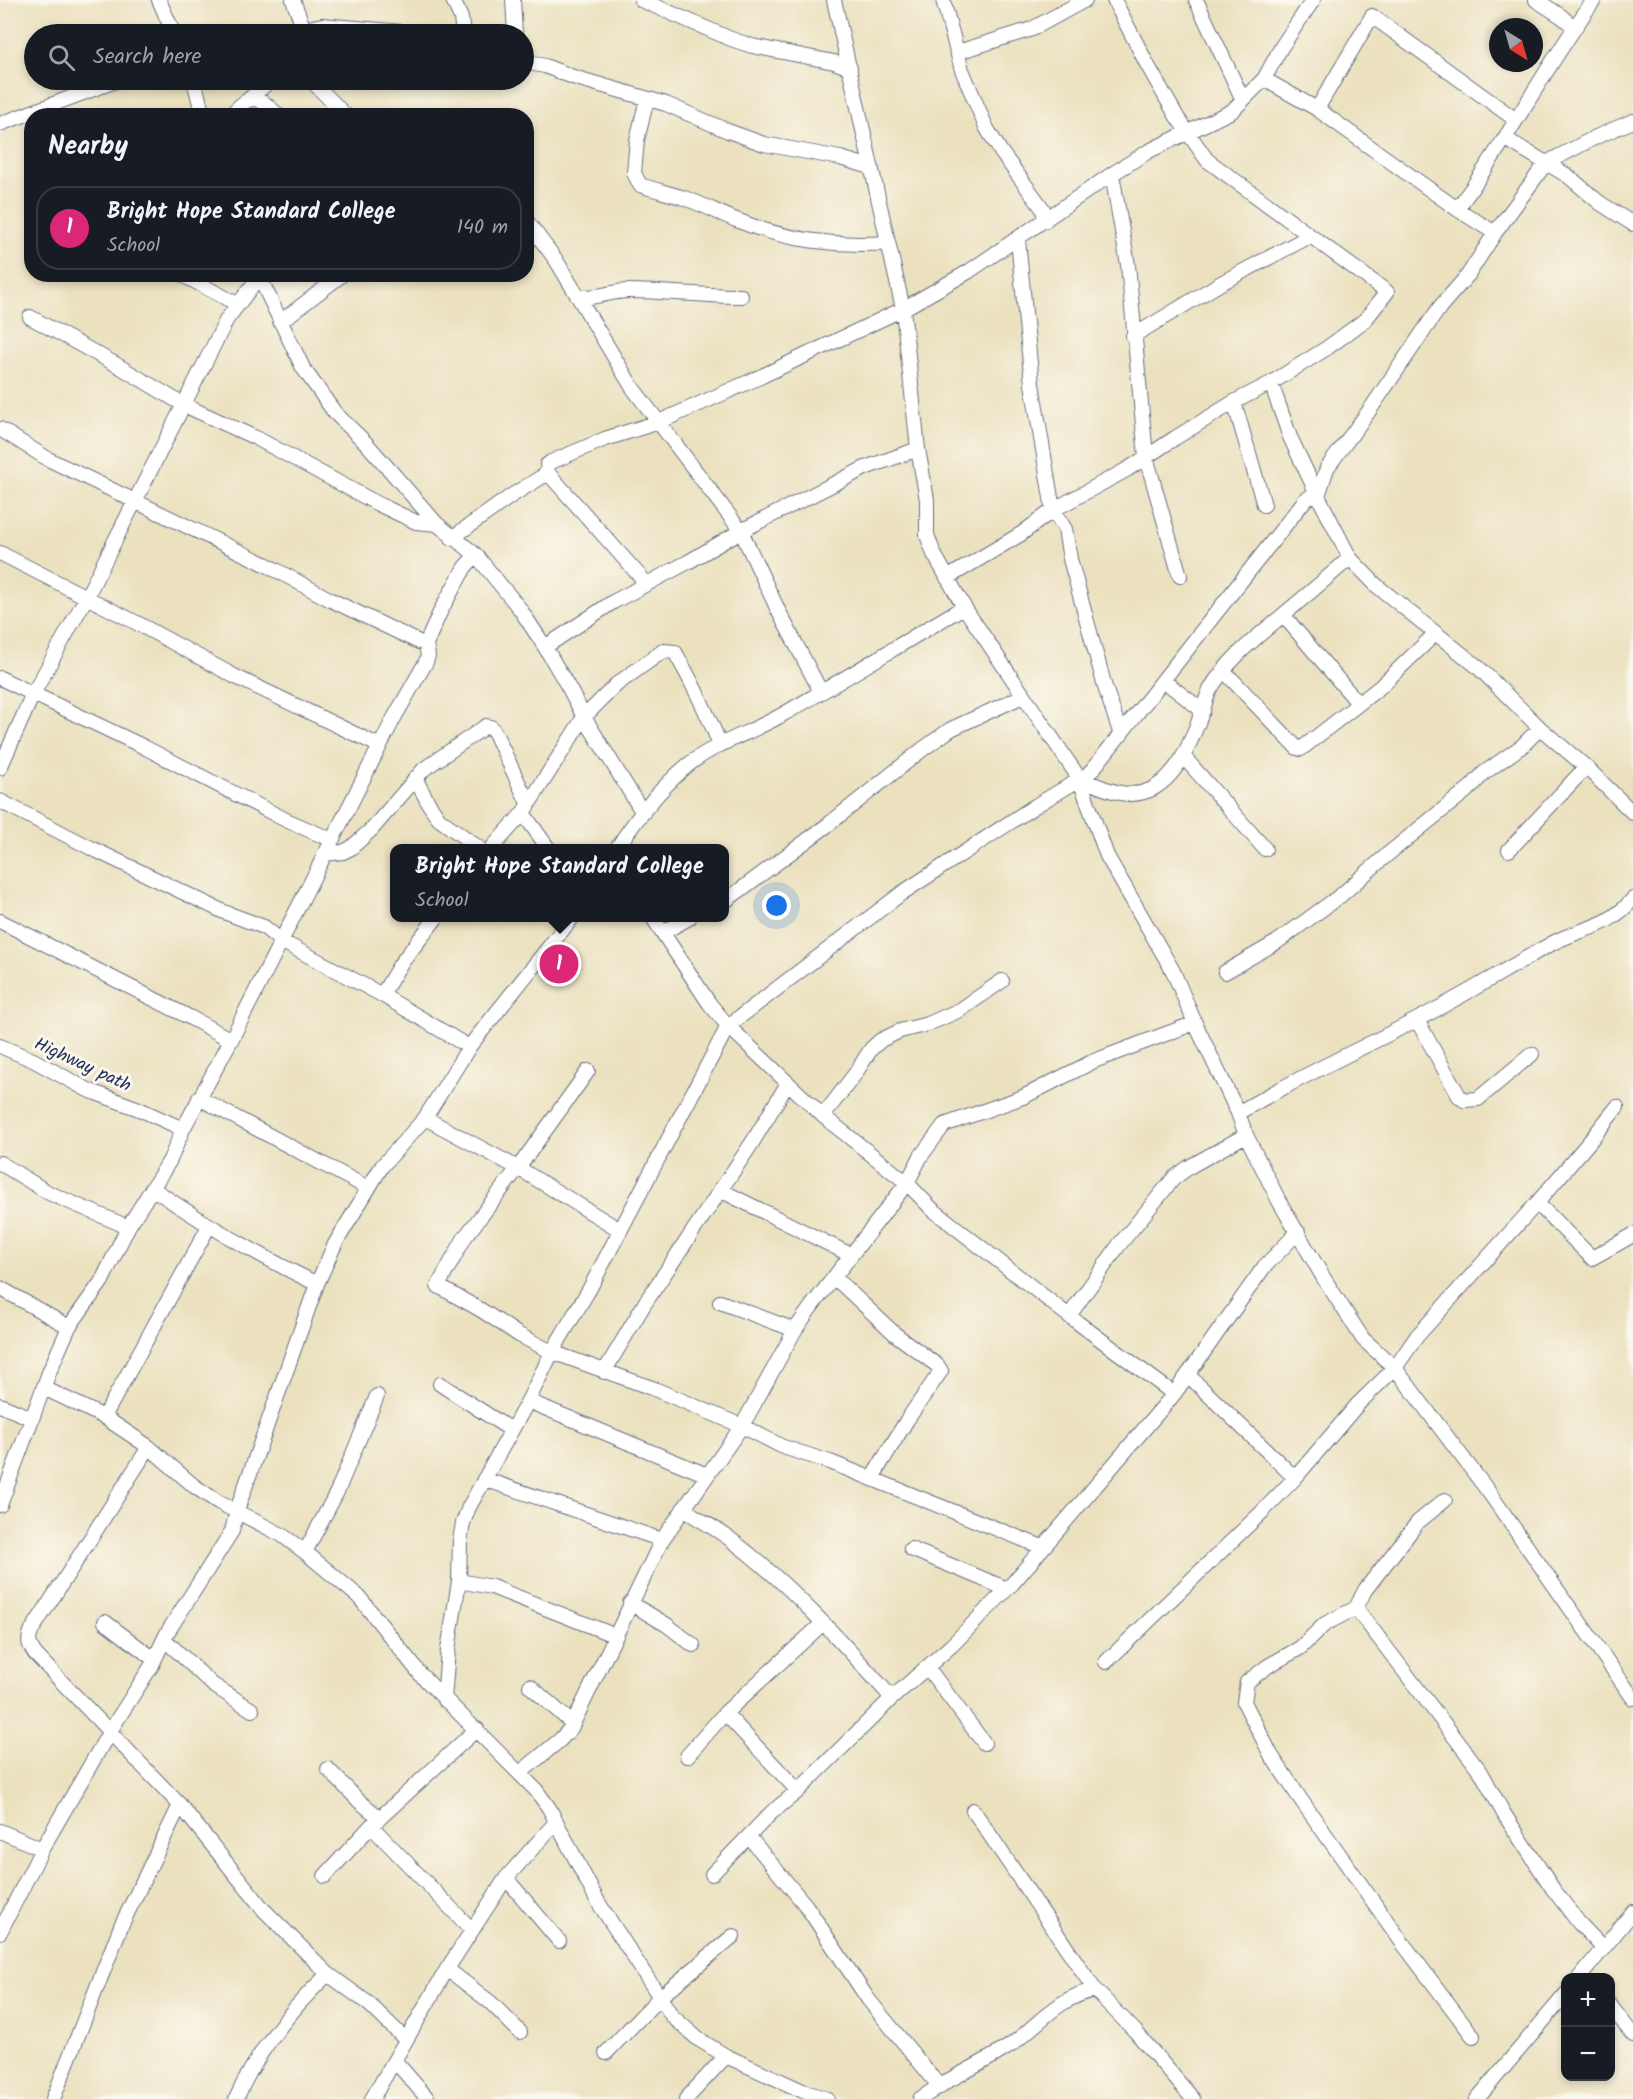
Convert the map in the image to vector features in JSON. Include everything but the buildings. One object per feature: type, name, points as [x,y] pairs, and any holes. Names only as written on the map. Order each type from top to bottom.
[{"type":"street","points":[[159,0],[170,24]]},
{"type":"street","points":[[293,0],[301,24]]},
{"type":"street","points":[[453,0],[461,24]]},
{"type":"street","points":[[513,0],[514,24]]},
{"type":"street","points":[[641,0],[730,39],[752,46],[834,62],[850,68]]},
{"type":"street","points":[[834,0],[903,309],[918,449],[927,500],[927,535],[934,554],[964,607],[1079,778],[1107,856],[1173,971],[1246,1135],[1279,1201],[1323,1277],[1363,1339],[1395,1368],[1488,1491],[1633,1698]]},
{"type":"street","points":[[943,0],[962,70],[986,127],[1047,214]]},
{"type":"street","points":[[958,52],[1032,29],[1085,0]]},
{"type":"street","points":[[947,578],[1021,534],[1053,510],[1146,457],[1234,402],[1271,383],[1341,339],[1365,320],[1387,292],[1207,160],[1188,134],[1148,66],[1114,0]]},
{"type":"street","points":[[1196,0],[1243,100]]},
{"type":"street","points":[[646,583],[548,473],[547,465],[605,439],[659,422],[808,356],[882,317],[903,309],[968,272],[1018,240],[1047,214],[1149,151],[1232,111],[1264,79],[1282,46],[1313,0]]},
{"type":"street","points":[[1536,0],[1574,27]]},
{"type":"street","points":[[1457,209],[1506,139],[1574,27],[1594,0]]},
{"type":"street","points":[[1317,109],[1372,16],[1516,120]]},
{"type":"street","points":[[534,64],[666,104],[764,144],[840,158],[871,167]]},
{"type":"street","points":[[1264,79],[1317,109],[1457,209],[1495,233]]},
{"type":"street","points":[[43,108],[91,90]]},
{"type":"street","points":[[196,90],[201,108]]},
{"type":"street","points":[[239,108],[259,90]]},
{"type":"street","points":[[321,90],[338,108]]},
{"type":"street","points":[[249,99],[261,99],[271,108]]},
{"type":"street","points":[[646,99],[637,140],[634,173],[640,184],[659,192],[684,198],[740,222],[781,236],[850,244],[887,243]]},
{"type":"street","points":[[0,124],[24,115]]},
{"type":"street","points":[[1318,496],[1327,468],[1440,307],[1468,275],[1495,233],[1546,163],[1633,120]]},
{"type":"street","points":[[1506,139],[1568,176],[1600,203],[1633,224]]},
{"type":"street","points":[[1112,174],[1128,265],[1146,457],[1180,576]]},
{"type":"street","points":[[534,231],[582,300],[632,387],[741,531],[778,610],[821,692]]},
{"type":"street","points":[[1133,336],[1221,283],[1310,236]]},
{"type":"street","points":[[1018,240],[1032,384],[1053,510],[1065,529],[1070,559],[1105,687],[1121,735]]},
{"type":"street","points":[[196,282],[237,304]]},
{"type":"street","points":[[0,768],[33,694],[86,598],[227,319],[254,282]]},
{"type":"street","points":[[262,282],[303,368],[335,413],[366,443],[437,524],[476,555],[520,609],[643,813]]},
{"type":"street","points":[[280,322],[332,282]]},
{"type":"street","points":[[582,300],[603,293],[625,291],[741,296]]},
{"type":"street","points":[[30,317],[184,405],[258,439],[378,504],[416,522],[437,524]]},
{"type":"street","points":[[1271,383],[1290,437],[1350,558],[1377,586],[1478,667],[1540,728],[1586,767],[1633,813]]},
{"type":"street","points":[[1234,402],[1264,505]]},
{"type":"street","points":[[0,429],[48,459],[265,564],[329,599],[426,644]]},
{"type":"street","points":[[545,647],[646,583],[741,531],[866,468],[918,449]]},
{"type":"street","points":[[452,537],[548,473]]},
{"type":"street","points":[[444,1700],[448,1650],[459,1581],[463,1522],[728,1026],[902,893],[1093,769],[1305,500],[1318,496]]},
{"type":"street","points":[[0,553],[234,676],[380,746]]},
{"type":"street","points":[[0,1505],[31,1418],[69,1328],[102,1281],[128,1227],[170,1160],[183,1129],[231,1041],[324,854],[408,692],[426,662],[428,656],[426,644],[453,588],[465,567],[476,555]]},
{"type":"street","points":[[1079,778],[1110,791],[1140,794],[1155,788],[1169,775],[1183,756],[1203,711],[1209,691],[1224,670],[1283,615],[1350,558]]},
{"type":"street","points":[[621,844],[643,813],[688,765],[720,745],[763,725],[821,692],[964,607]]},
{"type":"street","points":[[1283,615],[1358,704]]},
{"type":"street","points":[[1224,670],[1301,749],[1380,687],[1436,633]]},
{"type":"street","points":[[489,844],[526,808],[584,717],[617,684],[663,651],[675,652],[704,705],[720,745]]},
{"type":"street","points":[[0,678],[142,746],[286,820],[332,840]]},
{"type":"street","points":[[1164,681],[1203,711]]},
{"type":"street","points":[[729,898],[951,729],[1023,696]]},
{"type":"street","points":[[324,854],[343,852],[358,842],[405,792],[415,778],[436,759],[486,726],[491,727],[495,733],[526,808],[545,844]]},
{"type":"street","points":[[1225,972],[1277,942],[1340,896],[1464,793],[1484,773],[1522,747],[1540,728]]},
{"type":"street","points":[[1183,756],[1265,849]]},
{"type":"street","points":[[1509,850],[1586,767]]},
{"type":"street","points":[[415,778],[439,819],[449,828],[483,844]]},
{"type":"street","points":[[0,801],[224,912],[264,927],[280,941],[382,995],[469,1047]]},
{"type":"street","points":[[1238,1113],[1308,1074],[1417,1020],[1553,943],[1607,922],[1623,910],[1633,898]]},
{"type":"street","points":[[0,921],[191,1018],[231,1041]]},
{"type":"street","points":[[382,995],[399,966],[433,922]]},
{"type":"street","points":[[0,1932],[42,1850],[110,1731],[164,1639],[232,1531],[237,1510],[317,1284],[335,1244],[382,1166],[425,1118],[469,1047],[569,922]]},
{"type":"street","points":[[655,922],[709,1003],[728,1026],[823,1116],[907,1183],[932,1209],[1069,1316],[1174,1394]]},
{"type":"street","points":[[664,932],[682,922]]},
{"type":"street","points":[[823,1116],[871,1049],[881,1040],[960,1010],[1002,981]]},
{"type":"street","points":[[1417,1020],[1459,1096],[1464,1100],[1478,1099],[1532,1054]]},
{"type":"street","points":[[520,1773],[560,1740],[573,1724],[662,1540],[742,1426],[764,1390],[795,1330],[907,1183],[927,1145],[944,1125],[1023,1097],[1095,1061],[1195,1023]]},
{"type":"street","name":"Highway path","points":[[0,1046],[33,1060],[88,1090],[183,1129]]},
{"type":"street","points":[[588,1071],[465,1237],[438,1286],[519,1335],[552,1352],[652,1388],[742,1426],[783,1447],[830,1462],[1042,1547]]},
{"type":"street","points":[[604,1372],[645,1303],[752,1143],[788,1083]]},
{"type":"street","points":[[199,1098],[368,1188]]},
{"type":"street","points":[[1106,1662],[1295,1478],[1358,1404],[1395,1368],[1417,1336],[1537,1203],[1617,1107]]},
{"type":"street","points":[[425,1118],[518,1168],[620,1230]]},
{"type":"street","points":[[1069,1316],[1119,1245],[1174,1178],[1246,1135]]},
{"type":"street","points":[[0,1163],[49,1193],[128,1227]]},
{"type":"street","points":[[152,1188],[209,1226],[274,1264],[317,1284]]},
{"type":"street","points":[[720,1190],[851,1255]]},
{"type":"street","points":[[1537,1203],[1592,1258],[1633,1235]]},
{"type":"street","points":[[104,1418],[209,1226]]},
{"type":"street","points":[[712,1874],[771,1813],[798,1791],[892,1698],[981,1617],[1007,1589],[1189,1376],[1264,1267],[1298,1232]]},
{"type":"street","points":[[834,1277],[895,1334],[938,1366],[941,1371],[907,1420],[872,1479]]},
{"type":"street","points":[[0,1288],[69,1328]]},
{"type":"street","points":[[720,1302],[795,1330]]},
{"type":"street","points":[[1189,1376],[1295,1478]]},
{"type":"street","points":[[440,1384],[511,1430]]},
{"type":"street","points":[[44,1388],[104,1418],[149,1447],[194,1486],[218,1502],[282,1535],[359,1598],[444,1700],[477,1729],[536,1790],[556,1821],[598,1902],[672,2016],[698,2039],[726,2056],[801,2095],[827,2099]]},
{"type":"street","points":[[304,1552],[337,1492],[377,1396]]},
{"type":"street","points":[[528,1401],[707,1475]]},
{"type":"street","points":[[0,1405],[31,1418]]},
{"type":"street","points":[[149,1447],[28,1639],[35,1654],[180,1805],[264,1910],[328,1974],[369,2004],[406,2040]]},
{"type":"street","points":[[484,1479],[662,1540]]},
{"type":"street","points":[[1445,1500],[1418,1522],[1365,1590],[1356,1608],[1325,1624],[1300,1648],[1268,1666],[1247,1682],[1244,1702],[1271,1755],[1299,1797],[1401,1941],[1473,2036]]},
{"type":"street","points":[[683,1509],[738,1546],[772,1574],[892,1698]]},
{"type":"street","points":[[912,1549],[1007,1589]]},
{"type":"street","points":[[459,1581],[492,1587],[616,1636]]},
{"type":"street","points":[[630,1603],[668,1625],[693,1645]]},
{"type":"street","points":[[1356,1608],[1481,1772],[1504,1814],[1553,1889],[1579,1923],[1603,1948]]},
{"type":"street","points":[[105,1622],[154,1659]]},
{"type":"street","points":[[687,1756],[725,1713],[822,1624]]},
{"type":"street","points":[[164,1639],[213,1685],[252,1710]]},
{"type":"street","points":[[927,1667],[984,1743]]},
{"type":"street","points":[[530,1686],[573,1724]]},
{"type":"street","points":[[725,1713],[798,1791]]},
{"type":"street","points":[[325,1876],[376,1822],[477,1729]]},
{"type":"street","points":[[328,1769],[472,1930]]},
{"type":"street","points":[[53,2099],[121,1926],[180,1805]]},
{"type":"street","points":[[973,1810],[1095,1990],[1135,2031],[1193,2099]]},
{"type":"street","points":[[372,2099],[447,1969],[506,1878],[556,1821]]},
{"type":"street","points":[[0,1831],[42,1850]]},
{"type":"street","points":[[749,1837],[807,1907],[868,1999],[940,2087]]},
{"type":"street","points":[[506,1878],[559,1941]]},
{"type":"street","points":[[1585,1973],[1633,1912]]},
{"type":"street","points":[[606,2053],[659,1998],[733,1936]]},
{"type":"street","points":[[447,1969],[489,2002],[520,2032]]},
{"type":"street","points":[[236,2099],[249,2070],[268,2044],[328,1974]]},
{"type":"street","points":[[920,2099],[954,2077],[970,2071],[1011,2044],[1047,2013],[1068,1999],[1095,1990]]},
{"type":"street","points":[[1477,2099],[1561,2000]]},
{"type":"street","points":[[1615,2010],[1633,2035]]},
{"type":"street","points":[[686,2099],[726,2056]]},
{"type":"street","points":[[395,2061],[428,2099]]},
{"type":"street","points":[[1175,2099],[1184,2087]]},
{"type":"place","name":"Bright Hope Standard College","points":[[559,964]]}]
